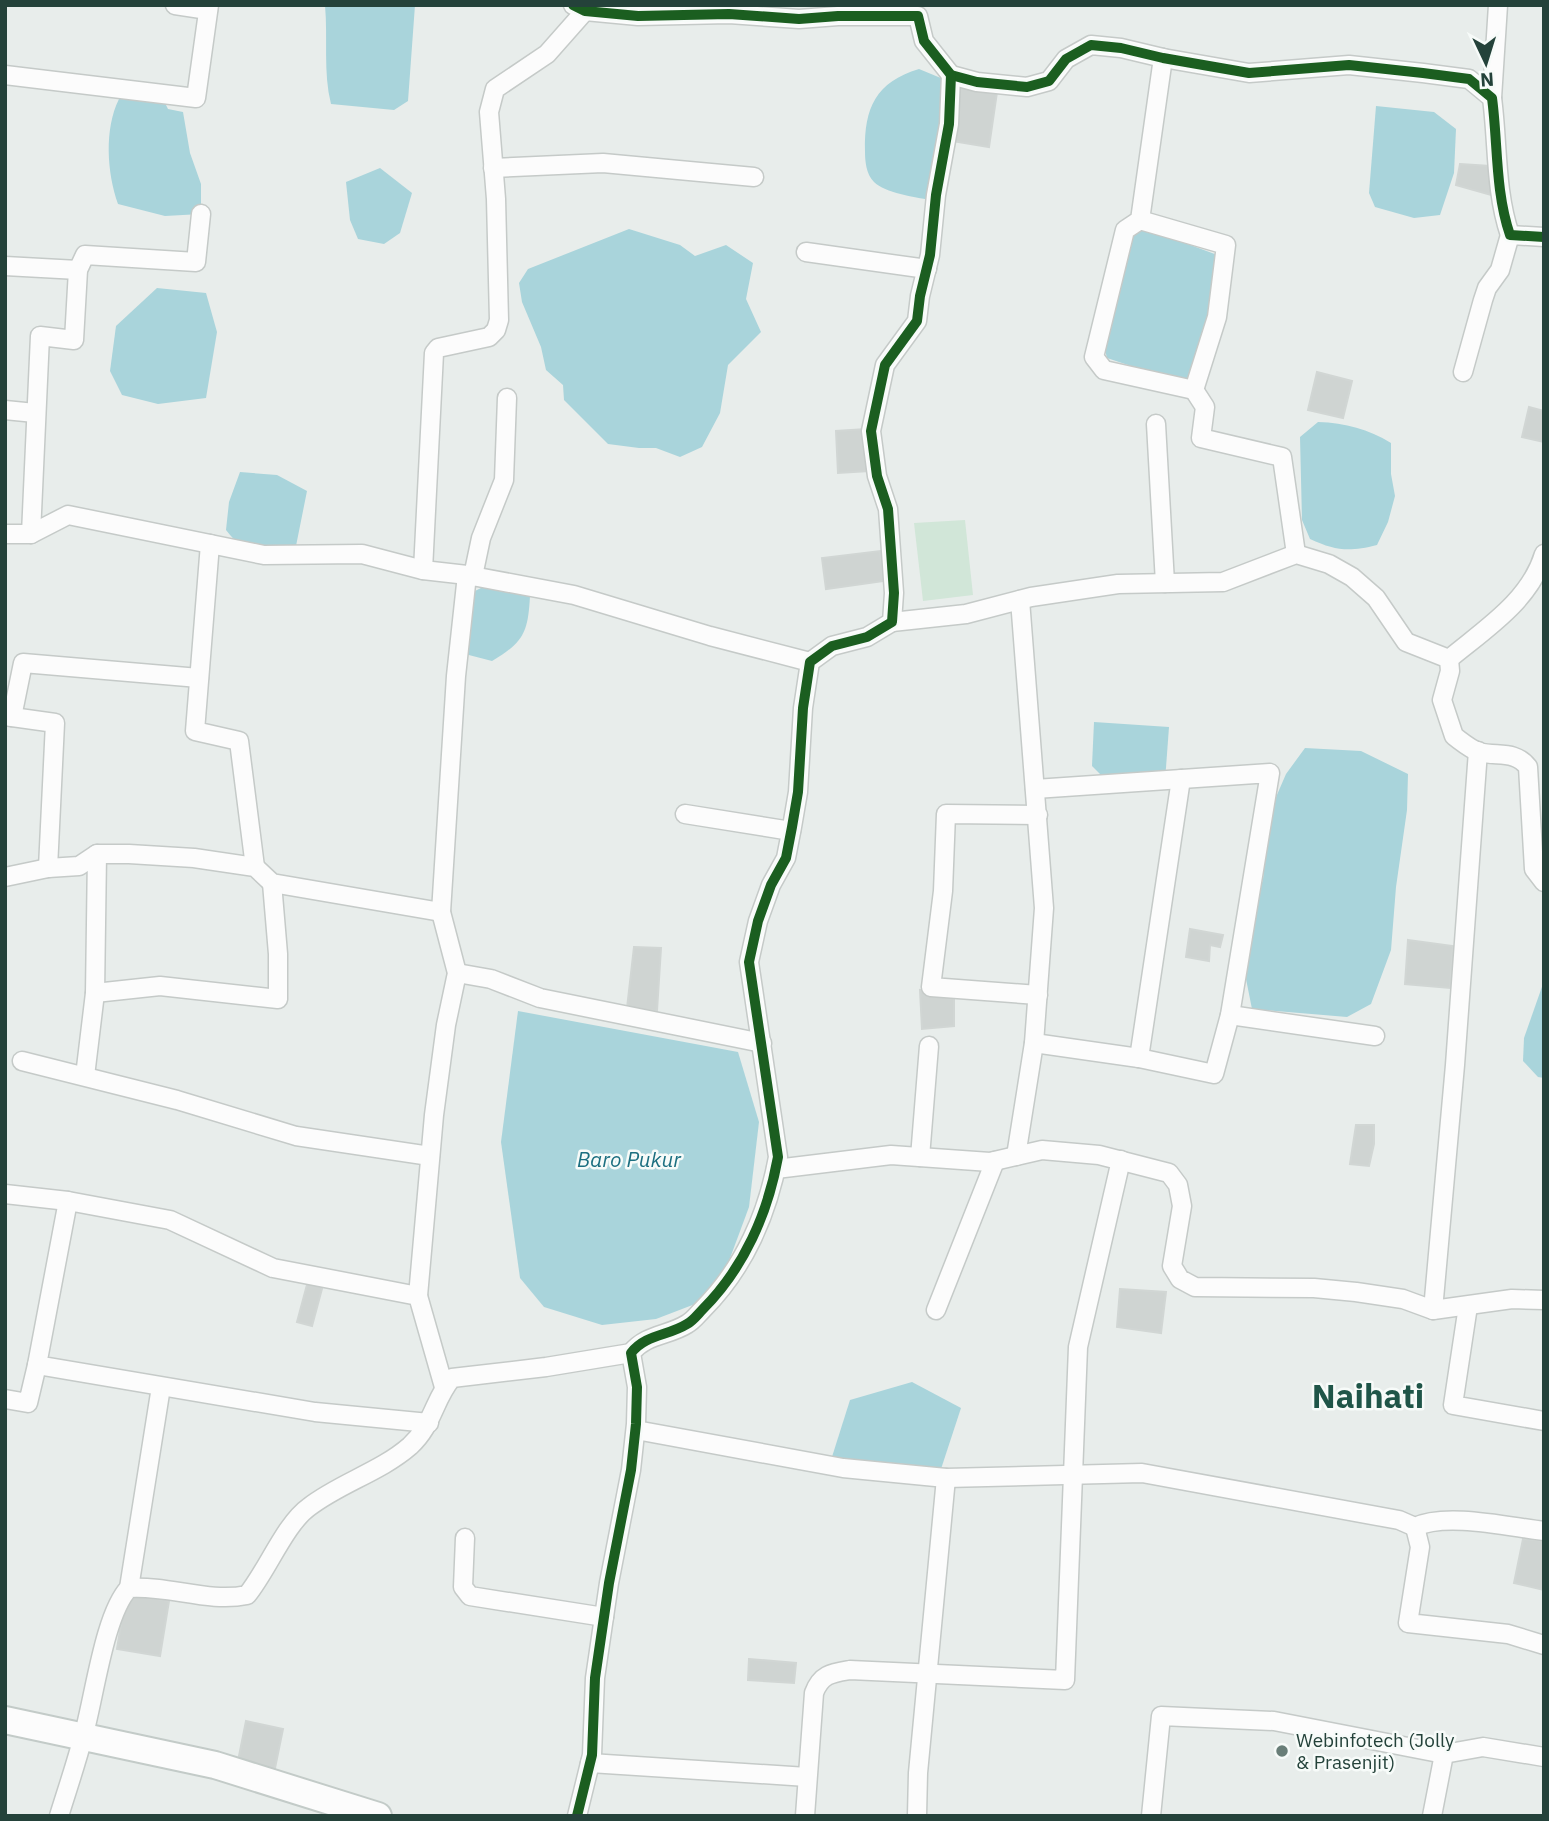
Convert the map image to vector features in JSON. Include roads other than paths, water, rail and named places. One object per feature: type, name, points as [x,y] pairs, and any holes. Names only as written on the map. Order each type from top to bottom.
[{"type":"main road","points":[[5,1720],[215,1765],[331,1809],[378,1816]]},
{"type":"street","points":[[5,75],[196,98],[208,8],[175,5]]},
{"type":"street","points":[[1463,372],[1487,288],[1500,270],[1510,234],[1498,177],[1497,135],[1492,98],[1499,5]]},
{"type":"street","points":[[423,570],[433,353],[438,348],[489,337],[496,330],[499,320],[489,112],[495,89],[547,54],[579,8],[606,9],[638,16],[729,14],[799,19],[918,10],[924,41],[951,75],[977,82],[1027,88],[1049,81],[1066,60],[1091,45],[1121,48],[1250,73],[1349,65],[1469,79],[1492,98]]},
{"type":"street","points":[[1163,58],[1140,220],[1125,230],[1094,358],[1104,370],[1194,390],[1205,407],[1201,438],[1282,457],[1296,554]]},
{"type":"street","points":[[892,622],[894,593],[888,509],[877,476],[871,431],[886,365],[917,321],[949,124],[951,75]]},
{"type":"street","points":[[493,168],[603,163],[754,177]]},
{"type":"street","points":[[31,534],[40,336],[74,340],[78,270],[85,255],[196,262],[201,214]]},
{"type":"street","points":[[1140,220],[1226,245],[1217,317],[1194,390]]},
{"type":"street","points":[[1510,234],[1544,237]]},
{"type":"street","points":[[806,252],[927,268]]},
{"type":"street","points":[[5,266],[78,270]]},
{"type":"street","points":[[444,1387],[418,1296],[430,1156],[446,1025],[457,973],[442,912],[456,676],[470,575],[481,538],[504,480],[507,398]]},
{"type":"street","points":[[5,410],[36,413]]},
{"type":"street","points":[[1156,424],[1165,583]]},
{"type":"street","points":[[5,534],[31,534],[68,515],[264,555],[362,554],[423,570],[470,575],[574,595],[710,636],[810,662]]},
{"type":"street","points":[[210,544],[195,731],[239,741],[255,867]]},
{"type":"street","points":[[130,1588],[176,1589],[228,1599],[247,1595],[306,1508],[390,1460],[410,1445],[429,1423],[444,1387],[452,1378],[546,1367],[631,1353],[638,1344],[687,1324],[716,1296],[739,1265],[753,1236],[773,1185],[776,1169],[778,1157],[749,962],[758,921],[771,885],[786,858],[798,792],[803,708],[810,662],[832,646],[867,636],[892,622],[966,614],[1020,600],[1118,584],[1223,582],[1296,554],[1329,564],[1352,577],[1376,598],[1406,642],[1449,659]]},
{"type":"street","points":[[1449,659],[1514,605],[1538,573],[1544,554]]},
{"type":"street","points":[[1016,1156],[1034,1043],[1044,908],[1020,600]]},
{"type":"street","points":[[1449,659],[1450,671],[1443,700],[1454,736],[1478,751],[1522,759],[1528,767],[1534,869],[1544,883]]},
{"type":"street","points":[[48,869],[55,723],[9,717],[23,663],[199,678]]},
{"type":"street","points":[[1433,1310],[1455,1065],[1478,751]]},
{"type":"street","points":[[1034,1043],[1139,1058],[1214,1074],[1230,1015],[1270,773],[1035,789]]},
{"type":"street","points":[[1139,1058],[1181,779]]},
{"type":"street","points":[[685,814],[791,831]]},
{"type":"street","points":[[1038,815],[946,814],[943,891],[931,987],[1038,996]]},
{"type":"street","points":[[5,877],[79,866],[97,854],[194,858],[255,867],[272,883],[442,912]]},
{"type":"street","points":[[85,1076],[95,993],[97,854]]},
{"type":"street","points":[[95,993],[160,986],[278,999],[278,954],[272,883]]},
{"type":"street","points":[[457,973],[491,979],[540,998],[762,1043]]},
{"type":"street","points":[[1230,1015],[1375,1036]]},
{"type":"street","points":[[920,1157],[929,1046]]},
{"type":"street","points":[[22,1060],[177,1100],[296,1136],[430,1156]]},
{"type":"street","points":[[776,1169],[878,1156],[995,1161],[1042,1150],[1099,1155],[1169,1173],[1178,1185],[1182,1206],[1172,1266],[1180,1279],[1195,1287],[1314,1288],[1356,1292],[1403,1299],[1433,1310],[1512,1299],[1544,1300]]},
{"type":"street","points":[[805,1816],[814,1693],[818,1681],[830,1673],[850,1670],[1065,1680],[1078,1347],[1121,1160]]},
{"type":"street","points":[[936,1310],[995,1161]]},
{"type":"street","points":[[5,1194],[68,1201],[170,1220],[273,1268],[418,1296]]},
{"type":"street","points":[[5,1399],[28,1403],[68,1201]]},
{"type":"street","points":[[1468,1307],[1453,1405],[1544,1421]]},
{"type":"street","points":[[577,1816],[590,1763],[595,1678],[636,1430],[637,1387],[631,1353]]},
{"type":"street","points":[[37,1365],[315,1412],[429,1423]]},
{"type":"street","points":[[59,1816],[83,1736],[104,1648],[120,1598],[130,1588],[161,1387]]},
{"type":"street","points":[[636,1430],[843,1468],[946,1478],[1142,1474],[1399,1520],[1415,1527]]},
{"type":"street","points":[[917,1816],[918,1773],[946,1478]]},
{"type":"street","points":[[1415,1527],[1426,1521],[1449,1520],[1544,1531]]},
{"type":"street","points":[[1415,1527],[1420,1547],[1408,1623],[1507,1634],[1544,1645]]},
{"type":"street","points":[[465,1538],[463,1587],[470,1596],[604,1617]]},
{"type":"street","points":[[1151,1816],[1161,1716],[1274,1721],[1444,1754],[1483,1747],[1544,1757]]},
{"type":"street","points":[[1432,1816],[1444,1754]]},
{"type":"street","points":[[590,1763],[807,1777]]},
{"type":"water","points":[[325,5],[415,5],[408,101],[394,110],[331,104],[327,80]]},
{"type":"water","points":[[919,69],[948,81],[930,200],[900,194],[879,186],[869,175],[865,159],[867,122],[875,99],[892,81]]},
{"type":"water","points":[[135,95],[164,101],[168,109],[183,112],[190,153],[201,184],[201,214],[165,216],[118,204],[111,179],[111,124],[119,99]]},
{"type":"water","points":[[1376,106],[1434,112],[1456,129],[1454,173],[1440,215],[1414,218],[1375,207],[1369,193]]},
{"type":"water","points":[[380,168],[412,193],[400,233],[384,244],[358,239],[350,220],[346,182]]},
{"type":"water","points":[[629,229],[680,245],[695,256],[726,245],[753,263],[746,299],[761,332],[728,365],[720,413],[702,447],[680,457],[656,448],[608,444],[564,400],[563,385],[546,370],[541,347],[522,302],[519,283],[528,269]]},
{"type":"water","points":[[1138,229],[1220,256],[1217,288],[1193,380],[1164,377],[1107,358],[1105,350],[1126,247]]},
{"type":"water","points":[[157,288],[206,293],[217,332],[206,398],[158,404],[122,395],[110,371],[116,326]]},
{"type":"water","points":[[1318,422],[1356,428],[1391,443],[1391,474],[1395,496],[1388,522],[1377,545],[1343,549],[1310,539],[1302,520],[1300,437]]},
{"type":"water","points":[[240,472],[277,475],[307,491],[296,546],[257,553],[242,546],[226,530],[229,502]]},
{"type":"water","points":[[487,585],[530,596],[526,627],[518,642],[492,661],[465,654],[473,592]]},
{"type":"water","points":[[1094,722],[1169,727],[1165,781],[1109,783],[1092,766]]},
{"type":"water","points":[[1305,748],[1361,751],[1408,774],[1407,810],[1396,887],[1391,950],[1371,1004],[1347,1017],[1252,1009],[1245,974],[1246,942],[1263,879],[1270,811],[1286,774]]},
{"type":"water","points":[[1544,981],[1544,1078],[1538,1077],[1523,1061],[1524,1038]]},
{"type":"water","name":"Baro Pukur","points":[[518,1011],[738,1052],[759,1122],[749,1207],[716,1296],[656,1319],[602,1325],[544,1307],[520,1278],[501,1142]]},
{"type":"water","points":[[912,1382],[961,1408],[940,1472],[831,1460],[850,1400]]},
{"type":"place","name":"Webinfotech (Jolly & Prasenjit)","points":[[1282,1751]]},
{"type":"district","name":"Naihati","points":[[1368,1395]]}]
